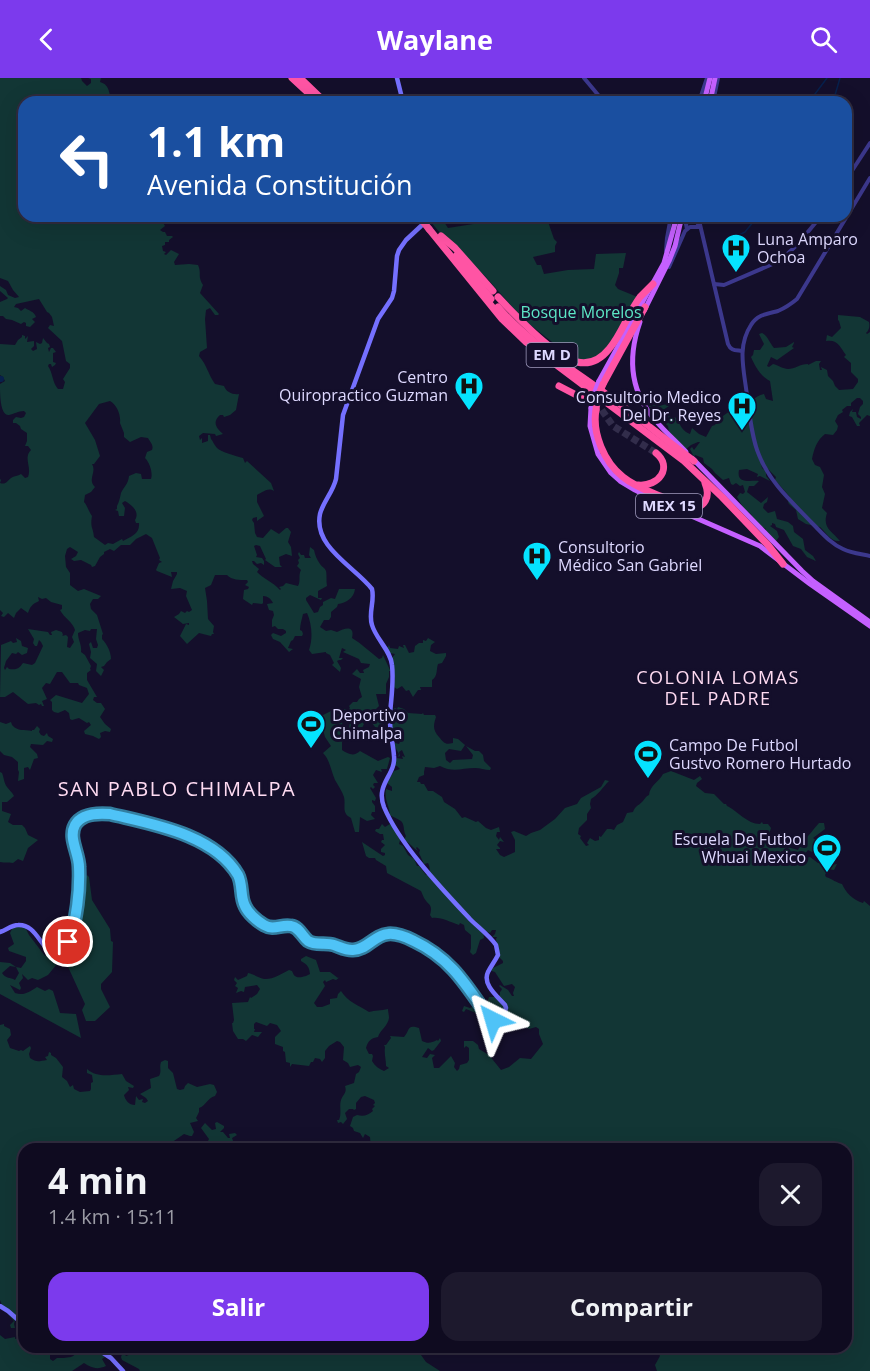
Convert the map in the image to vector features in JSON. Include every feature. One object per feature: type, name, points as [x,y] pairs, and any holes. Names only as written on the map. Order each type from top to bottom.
[{"type":"highway","points":[[292,78],[312,96]]},
{"type":"highway","points":[[300,78],[319,96]]},
{"type":"highway","name":"EM D","points":[[426,222],[495,310],[526,342],[703,478],[768,545],[783,564]]},
{"type":"highway","name":"EM D","points":[[430,227],[441,236],[488,296],[515,325],[537,344],[694,460]]},
{"type":"highway","points":[[441,236],[455,248],[517,317],[561,354],[576,362],[588,363],[599,360],[611,347],[640,298],[654,284]]},
{"type":"highway","points":[[645,307],[601,383],[593,409],[598,439],[603,452],[623,477],[691,509],[702,506],[708,495],[703,478]]},
{"type":"highway","points":[[559,386],[584,399]]},
{"type":"highway","points":[[633,483],[647,486],[658,479],[663,466],[662,459],[656,453]]},
{"type":"main road","points":[[397,78],[402,96]]},
{"type":"main road","points":[[705,96],[709,78]]},
{"type":"main road","points":[[712,96],[717,78]]},
{"type":"main road","points":[[0,932],[20,925],[35,933],[52,953],[55,954],[62,950],[72,932],[77,896],[79,864],[73,839],[73,828],[76,822],[87,816],[106,814],[167,828],[194,839],[222,856],[240,879],[245,906],[258,921],[270,928],[291,926],[310,942],[333,944],[351,951],[358,950],[376,937],[391,933],[409,938],[440,956],[457,974],[487,1015],[496,1021],[503,1016],[505,1005],[487,982],[487,974],[498,955],[496,945],[450,897],[408,847],[384,806],[382,792],[394,761],[389,718],[392,661],[375,634],[372,624],[372,589],[327,544],[321,535],[319,524],[321,511],[334,488],[336,479],[343,412],[378,319],[392,298],[399,250],[406,240],[426,222]]},
{"type":"main road","points":[[601,383],[666,259],[675,222]]},
{"type":"main road","name":"MEX 15","points":[[681,222],[675,246],[664,274],[645,307],[632,356],[638,393],[645,408],[813,582],[870,622]]},
{"type":"main road","name":"MEX 15","points":[[593,409],[590,426],[598,454],[610,473],[635,490],[657,501],[760,546],[870,626]]},
{"type":"main road","points":[[0,1306],[18,1320]]},
{"type":"main road","points":[[103,1353],[123,1371]]},
{"type":"street","points":[[584,78],[599,96]]},
{"type":"street","points":[[702,96],[709,78]]},
{"type":"street","points":[[852,171],[870,143]]},
{"type":"street","points":[[852,207],[870,178]]},
{"type":"street","points":[[666,259],[665,246],[670,222]]},
{"type":"street","points":[[664,274],[687,229],[686,222]]},
{"type":"street","points":[[697,222],[704,236],[730,348],[742,351]]},
{"type":"street","points":[[699,222],[700,227]]},
{"type":"street","points":[[714,284],[724,285],[775,263],[798,244],[816,222]]},
{"type":"street","points":[[843,222],[797,299],[789,306],[762,315],[753,321],[746,334],[742,351],[748,406],[758,453],[767,471],[788,498],[831,542],[848,551],[870,556]]},
{"type":"street","points":[[687,229],[700,227]]},
{"type":"green space","points":[[0,78],[81,78],[87,86],[91,83],[91,79],[88,78],[101,78],[100,82],[108,88],[110,96],[18,96],[18,222],[163,222],[165,226],[160,230],[167,236],[173,237],[162,246],[163,251],[166,252],[164,254],[166,255],[171,250],[179,254],[174,262],[175,265],[198,265],[203,285],[200,293],[219,314],[215,315],[210,308],[206,310],[207,348],[200,352],[199,356],[215,384],[224,386],[230,393],[239,394],[236,410],[224,417],[220,415],[216,420],[217,427],[223,434],[216,436],[203,433],[199,436],[200,440],[202,438],[202,443],[208,441],[208,435],[210,435],[217,448],[243,458],[245,463],[247,461],[271,483],[274,491],[268,490],[257,495],[257,502],[264,516],[257,521],[257,517],[252,520],[257,537],[263,538],[271,529],[279,534],[286,528],[291,532],[288,542],[292,556],[286,554],[279,557],[282,567],[275,567],[265,560],[260,546],[254,546],[256,557],[264,561],[264,565],[252,561],[259,569],[257,572],[280,590],[279,587],[286,583],[298,586],[301,570],[297,566],[300,558],[298,554],[299,552],[305,558],[311,558],[310,547],[326,570],[327,586],[318,591],[318,598],[322,598],[321,600],[310,595],[306,598],[314,613],[318,612],[323,602],[331,598],[335,599],[339,589],[355,589],[351,597],[338,604],[331,612],[329,620],[324,620],[320,627],[326,631],[337,632],[351,629],[352,638],[379,659],[383,655],[390,670],[395,654],[390,653],[385,646],[389,645],[390,648],[398,649],[399,646],[404,648],[403,645],[405,645],[409,653],[414,652],[415,646],[428,638],[435,642],[431,645],[430,651],[436,654],[446,653],[442,663],[438,664],[432,687],[420,687],[421,690],[418,690],[413,697],[409,690],[406,691],[402,686],[397,689],[394,687],[395,678],[389,671],[386,694],[376,694],[379,706],[375,710],[378,714],[384,715],[384,726],[376,728],[371,722],[365,723],[363,719],[358,720],[357,716],[354,722],[358,725],[362,722],[364,724],[362,732],[373,731],[376,734],[375,738],[367,741],[357,738],[342,742],[342,750],[349,754],[356,754],[360,751],[378,761],[390,758],[387,769],[381,769],[382,772],[376,770],[373,775],[378,783],[374,783],[373,789],[370,788],[376,798],[375,801],[372,800],[375,812],[371,815],[375,819],[367,821],[360,817],[359,832],[355,832],[351,818],[346,814],[343,795],[323,753],[331,746],[325,737],[320,718],[336,707],[335,713],[343,717],[344,727],[352,730],[349,728],[350,721],[344,715],[344,709],[348,710],[353,702],[357,702],[362,697],[359,687],[361,679],[352,674],[357,669],[360,673],[364,673],[363,670],[370,664],[361,663],[359,659],[343,652],[346,650],[342,648],[339,658],[343,658],[337,661],[341,668],[340,672],[332,665],[334,663],[326,652],[312,654],[309,650],[311,631],[307,613],[303,614],[301,624],[300,630],[303,634],[295,636],[291,641],[288,648],[293,649],[289,652],[271,635],[273,633],[281,636],[286,631],[272,627],[274,615],[267,604],[273,603],[271,600],[263,596],[262,604],[253,603],[252,605],[243,599],[244,590],[249,587],[245,585],[247,580],[233,579],[227,575],[215,575],[211,585],[205,588],[208,619],[214,626],[214,634],[211,636],[199,633],[187,644],[180,636],[186,624],[189,625],[189,623],[183,624],[174,617],[181,611],[185,613],[192,610],[186,596],[187,591],[180,588],[171,589],[177,572],[171,572],[172,577],[156,570],[162,562],[159,560],[152,538],[146,534],[130,545],[121,545],[114,551],[110,549],[104,552],[92,567],[81,560],[71,559],[78,552],[70,547],[65,556],[66,567],[70,573],[70,585],[78,591],[84,589],[101,596],[93,599],[90,604],[91,609],[97,615],[103,634],[102,639],[111,656],[111,659],[101,667],[104,670],[101,676],[96,671],[97,664],[90,658],[89,644],[91,642],[93,648],[97,648],[98,645],[97,629],[78,633],[81,652],[91,666],[91,670],[87,673],[87,680],[97,697],[93,700],[101,703],[105,709],[100,717],[111,729],[110,732],[100,733],[99,739],[85,734],[84,731],[91,725],[89,722],[79,718],[70,719],[69,713],[65,710],[58,713],[52,710],[50,700],[56,695],[82,703],[89,694],[87,688],[78,683],[70,683],[62,672],[57,672],[50,684],[46,683],[42,688],[47,699],[42,701],[44,706],[36,703],[28,704],[13,692],[0,697],[1,645],[11,641],[17,642],[16,638],[21,641],[22,646],[28,648],[27,653],[22,655],[18,652],[12,653],[6,661],[5,670],[7,667],[15,669],[23,663],[32,665],[35,663],[43,646],[39,640],[35,646],[28,629],[48,632],[50,635],[56,630],[62,632],[62,636],[68,637],[67,647],[70,648],[74,642],[72,637],[75,630],[60,610],[62,605],[46,598],[38,597],[39,601],[28,613],[21,608],[14,618],[8,613],[4,617],[1,616],[3,613],[0,610],[0,483],[5,483],[21,474],[25,478],[28,477],[28,456],[31,450],[25,446],[27,433],[13,423],[16,417],[24,417],[26,413],[22,411],[9,415],[2,408],[0,384],[5,381],[0,375],[0,344],[15,345],[22,335],[25,339],[28,336],[27,342],[34,341],[31,349],[33,351],[37,349],[36,342],[42,343],[43,338],[49,344],[49,352],[53,348],[56,352],[53,353],[55,365],[52,367],[49,364],[48,366],[58,389],[63,389],[65,382],[63,379],[70,368],[70,364],[66,361],[62,341],[48,328],[50,325],[54,326],[52,317],[39,299],[16,304],[14,307],[21,311],[25,308],[34,313],[36,317],[32,319],[35,322],[30,327],[24,322],[21,324],[0,316],[0,302],[8,298],[0,291],[0,286],[6,290],[8,295],[19,297],[8,281],[0,278]],"holes":[[[110,401],[117,408],[124,437],[130,442],[141,437],[148,438],[152,444],[152,450],[147,452],[145,458],[150,465],[152,477],[142,479],[141,474],[136,473],[129,476],[115,510],[118,511],[119,516],[124,516],[125,508],[122,503],[125,501],[130,505],[136,512],[135,520],[139,523],[138,530],[123,541],[122,539],[105,545],[94,537],[91,525],[92,516],[84,502],[85,495],[95,487],[92,481],[92,464],[100,456],[95,440],[85,423],[99,404]]]},
{"type":"green space","name":"Bosque Morelos","points":[[431,222],[444,222],[448,228],[486,222],[548,222],[557,242],[555,252],[533,257],[537,265],[541,265],[544,274],[594,269],[596,254],[626,253],[623,268],[619,268],[615,285],[618,289],[640,298],[604,354],[585,361],[571,357],[523,319],[485,276],[445,239]]},
{"type":"green space","points":[[838,315],[860,317],[869,322],[866,333],[870,332],[870,416],[867,415],[859,423],[860,426],[857,426],[849,416],[853,409],[852,412],[856,412],[857,417],[861,419],[858,414],[863,401],[857,398],[851,406],[847,406],[838,415],[835,421],[838,426],[837,430],[833,435],[825,434],[820,439],[812,459],[824,475],[822,487],[825,494],[822,508],[827,513],[827,526],[840,541],[831,538],[820,527],[806,524],[798,519],[796,510],[788,502],[790,497],[775,480],[776,477],[761,462],[770,481],[760,476],[757,477],[758,474],[747,469],[739,470],[742,480],[759,481],[754,486],[749,486],[747,492],[761,503],[768,497],[763,508],[768,513],[775,511],[777,519],[793,526],[794,532],[803,539],[805,550],[816,561],[807,557],[801,549],[793,546],[784,530],[776,527],[775,524],[772,523],[770,526],[777,531],[779,537],[776,541],[766,534],[766,529],[755,523],[751,514],[744,509],[737,497],[740,493],[745,492],[743,485],[731,484],[729,478],[723,480],[704,463],[703,458],[695,455],[694,457],[690,449],[692,447],[694,450],[700,442],[685,450],[669,432],[668,426],[649,407],[647,400],[659,406],[667,404],[669,406],[663,410],[669,416],[677,418],[680,426],[686,432],[690,434],[692,428],[706,437],[712,426],[738,405],[748,413],[751,403],[757,396],[764,394],[766,399],[773,401],[770,381],[761,374],[751,357],[754,350],[760,350],[764,344],[759,334],[762,333],[774,348],[786,347],[794,342],[792,347],[794,348],[777,360],[771,357],[767,366],[773,364],[791,369],[821,361],[820,370],[822,370],[821,367],[827,370],[828,376],[839,390],[853,389],[858,379],[851,372],[851,363],[844,357],[846,355],[838,344],[826,341],[827,335],[832,337],[841,328]]},
{"type":"green space","points":[[398,707],[404,709],[408,713],[435,715],[435,730],[442,741],[446,744],[453,743],[453,738],[465,745],[461,751],[449,749],[445,753],[446,760],[450,763],[453,760],[472,759],[473,755],[466,746],[483,755],[490,770],[425,767],[424,775],[419,777],[417,782],[424,784],[428,791],[433,791],[442,797],[444,802],[455,809],[462,818],[478,821],[491,830],[499,827],[500,832],[497,832],[496,836],[504,842],[500,841],[497,845],[500,849],[496,849],[504,857],[515,852],[515,840],[511,832],[526,836],[540,830],[565,808],[577,804],[581,798],[601,787],[605,780],[609,781],[591,799],[587,820],[579,828],[578,834],[586,846],[589,845],[587,843],[590,838],[595,841],[599,840],[599,836],[601,837],[607,829],[614,830],[623,822],[627,813],[633,812],[649,795],[663,774],[671,771],[694,780],[700,776],[702,779],[696,786],[705,793],[714,794],[724,804],[751,822],[768,824],[771,828],[769,841],[783,838],[784,846],[798,850],[797,845],[819,823],[824,823],[825,829],[813,838],[837,851],[837,854],[834,857],[822,851],[816,854],[815,851],[808,850],[801,856],[810,857],[826,866],[837,864],[834,870],[828,869],[826,877],[842,884],[853,898],[863,903],[864,901],[870,906],[870,1371],[657,1371],[655,1365],[660,1356],[659,1353],[852,1353],[852,1143],[370,1143],[370,1137],[365,1134],[363,1138],[350,1126],[353,1117],[366,1115],[373,1111],[374,1100],[365,1096],[361,1097],[356,1103],[356,1109],[349,1109],[345,1113],[347,1119],[343,1124],[338,1123],[337,1120],[340,1117],[340,1102],[345,1086],[354,1083],[361,1067],[358,1065],[350,1067],[343,1060],[344,1047],[340,1042],[337,1041],[329,1046],[322,1062],[315,1058],[309,1066],[292,1064],[290,1067],[290,1063],[286,1062],[283,1047],[275,1044],[275,1037],[281,1031],[277,1025],[270,1023],[267,1026],[256,1022],[254,1032],[262,1032],[258,1037],[252,1035],[246,1041],[238,1039],[233,1031],[232,1003],[248,1002],[250,997],[257,994],[260,989],[257,985],[245,987],[244,992],[236,993],[238,988],[235,986],[237,983],[234,980],[235,977],[238,980],[247,976],[248,973],[267,979],[289,970],[296,977],[305,976],[310,974],[308,966],[301,961],[306,956],[316,960],[320,972],[330,972],[340,977],[336,980],[323,982],[325,986],[314,1003],[317,1007],[330,1004],[330,999],[337,998],[341,991],[350,1001],[369,1012],[388,1009],[387,1023],[378,1037],[369,1041],[366,1048],[373,1056],[373,1063],[384,1071],[389,1068],[386,1066],[384,1045],[391,1038],[390,1036],[404,1037],[412,1027],[419,1028],[424,1042],[438,1041],[440,1038],[441,1041],[434,1050],[428,1048],[422,1057],[435,1055],[432,1058],[434,1068],[439,1068],[451,1056],[457,1071],[460,1065],[469,1060],[469,1048],[466,1046],[464,1048],[464,1041],[473,1041],[501,1070],[520,1058],[531,1059],[543,1044],[539,1029],[536,1027],[529,1029],[518,1023],[515,1015],[507,1015],[503,1021],[499,1022],[501,1014],[499,1009],[495,1011],[493,1009],[489,1015],[480,1010],[476,1013],[466,1009],[462,1011],[464,1006],[470,1008],[487,1003],[489,997],[500,995],[502,989],[500,985],[514,996],[515,987],[512,984],[504,986],[495,972],[489,970],[503,963],[498,956],[497,937],[492,937],[496,930],[490,933],[483,930],[484,938],[480,940],[476,953],[473,955],[470,952],[471,935],[465,930],[464,925],[432,918],[431,907],[421,891],[387,873],[386,866],[375,858],[366,856],[362,842],[383,856],[385,855],[381,852],[385,845],[381,842],[384,840],[383,834],[375,831],[382,824],[385,827],[390,824],[404,838],[399,844],[426,875],[429,874],[429,864],[424,864],[417,847],[418,851],[404,840],[406,836],[403,824],[390,815],[386,799],[386,789],[392,791],[392,787],[387,783],[394,771],[400,769],[393,765],[397,758],[405,757],[402,750],[398,757],[399,754],[394,745],[400,742],[393,737],[396,734],[395,729],[392,730],[391,713],[395,708]]},
{"type":"green space","points":[[0,722],[6,724],[11,722],[14,727],[21,730],[32,731],[37,726],[41,735],[44,736],[47,733],[53,739],[52,742],[47,741],[43,745],[31,744],[30,747],[38,758],[34,759],[30,770],[28,767],[24,768],[24,779],[18,781],[18,762],[0,751]]},
{"type":"green space","points":[[0,772],[14,796],[7,802],[2,802],[2,811],[11,814],[8,822],[13,825],[22,825],[28,835],[38,840],[28,848],[23,861],[18,859],[13,863],[0,862]]},
{"type":"green space","points":[[87,875],[92,900],[110,929],[113,942],[112,972],[101,984],[101,989],[110,1007],[95,1021],[86,1021],[82,1010],[85,1004],[59,947],[70,933],[82,895],[82,883]]},
{"type":"green space","points":[[14,925],[25,927],[45,956],[47,954],[53,957],[57,964],[48,975],[38,980],[32,978],[28,980],[22,974],[23,978],[19,983],[20,990],[10,985],[18,994],[26,993],[37,987],[45,991],[49,989],[53,991],[60,1013],[76,1014],[81,1038],[0,994],[0,962],[21,968],[26,961],[26,957],[9,951],[8,948],[14,944],[10,933]],"holes":[[[10,966],[16,967],[19,973],[15,980],[2,973]]]},
{"type":"green space","points":[[4,1024],[10,1029],[11,1035],[7,1040],[10,1048],[23,1051],[30,1046],[30,1058],[36,1061],[47,1060],[45,1057],[49,1052],[51,1053],[63,1067],[62,1077],[70,1087],[73,1085],[74,1089],[80,1092],[91,1089],[92,1075],[87,1073],[87,1069],[99,1075],[122,1074],[126,1081],[134,1086],[133,1088],[128,1087],[129,1090],[124,1095],[126,1100],[135,1105],[136,1096],[139,1100],[143,1099],[142,1102],[145,1103],[148,1101],[140,1094],[151,1088],[150,1079],[159,1076],[161,1062],[165,1060],[168,1061],[168,1068],[173,1073],[177,1089],[184,1089],[188,1083],[197,1087],[210,1084],[214,1085],[217,1092],[199,1108],[196,1118],[198,1121],[190,1123],[194,1132],[192,1136],[184,1134],[171,1143],[18,1143],[18,1316],[14,1324],[15,1328],[11,1328],[10,1325],[14,1321],[0,1300],[0,1025]]},
{"type":"green space","points":[[205,1123],[212,1130],[216,1129],[215,1123],[224,1126],[220,1132],[228,1138],[230,1138],[229,1134],[235,1133],[237,1135],[232,1138],[236,1143],[208,1141],[209,1139],[201,1128]]},
{"type":"green space","points":[[0,1335],[5,1339],[18,1338],[18,1353],[48,1353],[53,1361],[57,1358],[71,1357],[77,1353],[101,1353],[105,1356],[102,1359],[106,1366],[95,1368],[84,1363],[72,1371],[0,1371]]},
{"type":"green space","points":[[123,1353],[126,1356],[134,1353],[422,1353],[426,1362],[440,1371],[140,1371],[122,1360]]},
{"type":"waterway","points":[[814,96],[827,78]]},
{"type":"waterway","points":[[835,96],[840,78]]},
{"type":"waterway","points":[[735,237],[745,232],[753,222]]},
{"type":"tunnel","points":[[584,399],[601,409],[613,426],[656,453]]},
{"type":"place","name":"Luna Amparo Ochoa","points":[[736,274]]},
{"type":"place","name":"Centro Quiropractico Guzman","points":[[469,412]]},
{"type":"place","name":"Consultorio Medico Del Dr. Reyes","points":[[742,432]]},
{"type":"place","name":"Consultorio Médico San Gabriel","points":[[537,582]]},
{"type":"place","name":"Deportivo Chimalpa","points":[[311,750]]},
{"type":"place","name":"Campo De Futbol Gustvo Romero Hurtado","points":[[648,780]]},
{"type":"place","name":"Escuela De Futbol Whuai Mexico","points":[[827,874]]},
{"type":"district","name":"COLONIA LOMAS DEL PADRE","points":[[718,688]]},
{"type":"district","name":"SAN PABLO CHIMALPA","points":[[177,789]]},
{"type":"route","points":[[68,942],[74,922],[79,869],[73,828],[76,822],[87,816],[110,814],[167,828],[194,839],[222,856],[240,879],[245,906],[258,921],[270,928],[291,926],[310,942],[333,944],[351,951],[358,950],[376,937],[391,933],[409,938],[429,948],[457,974],[493,1020]]}]
